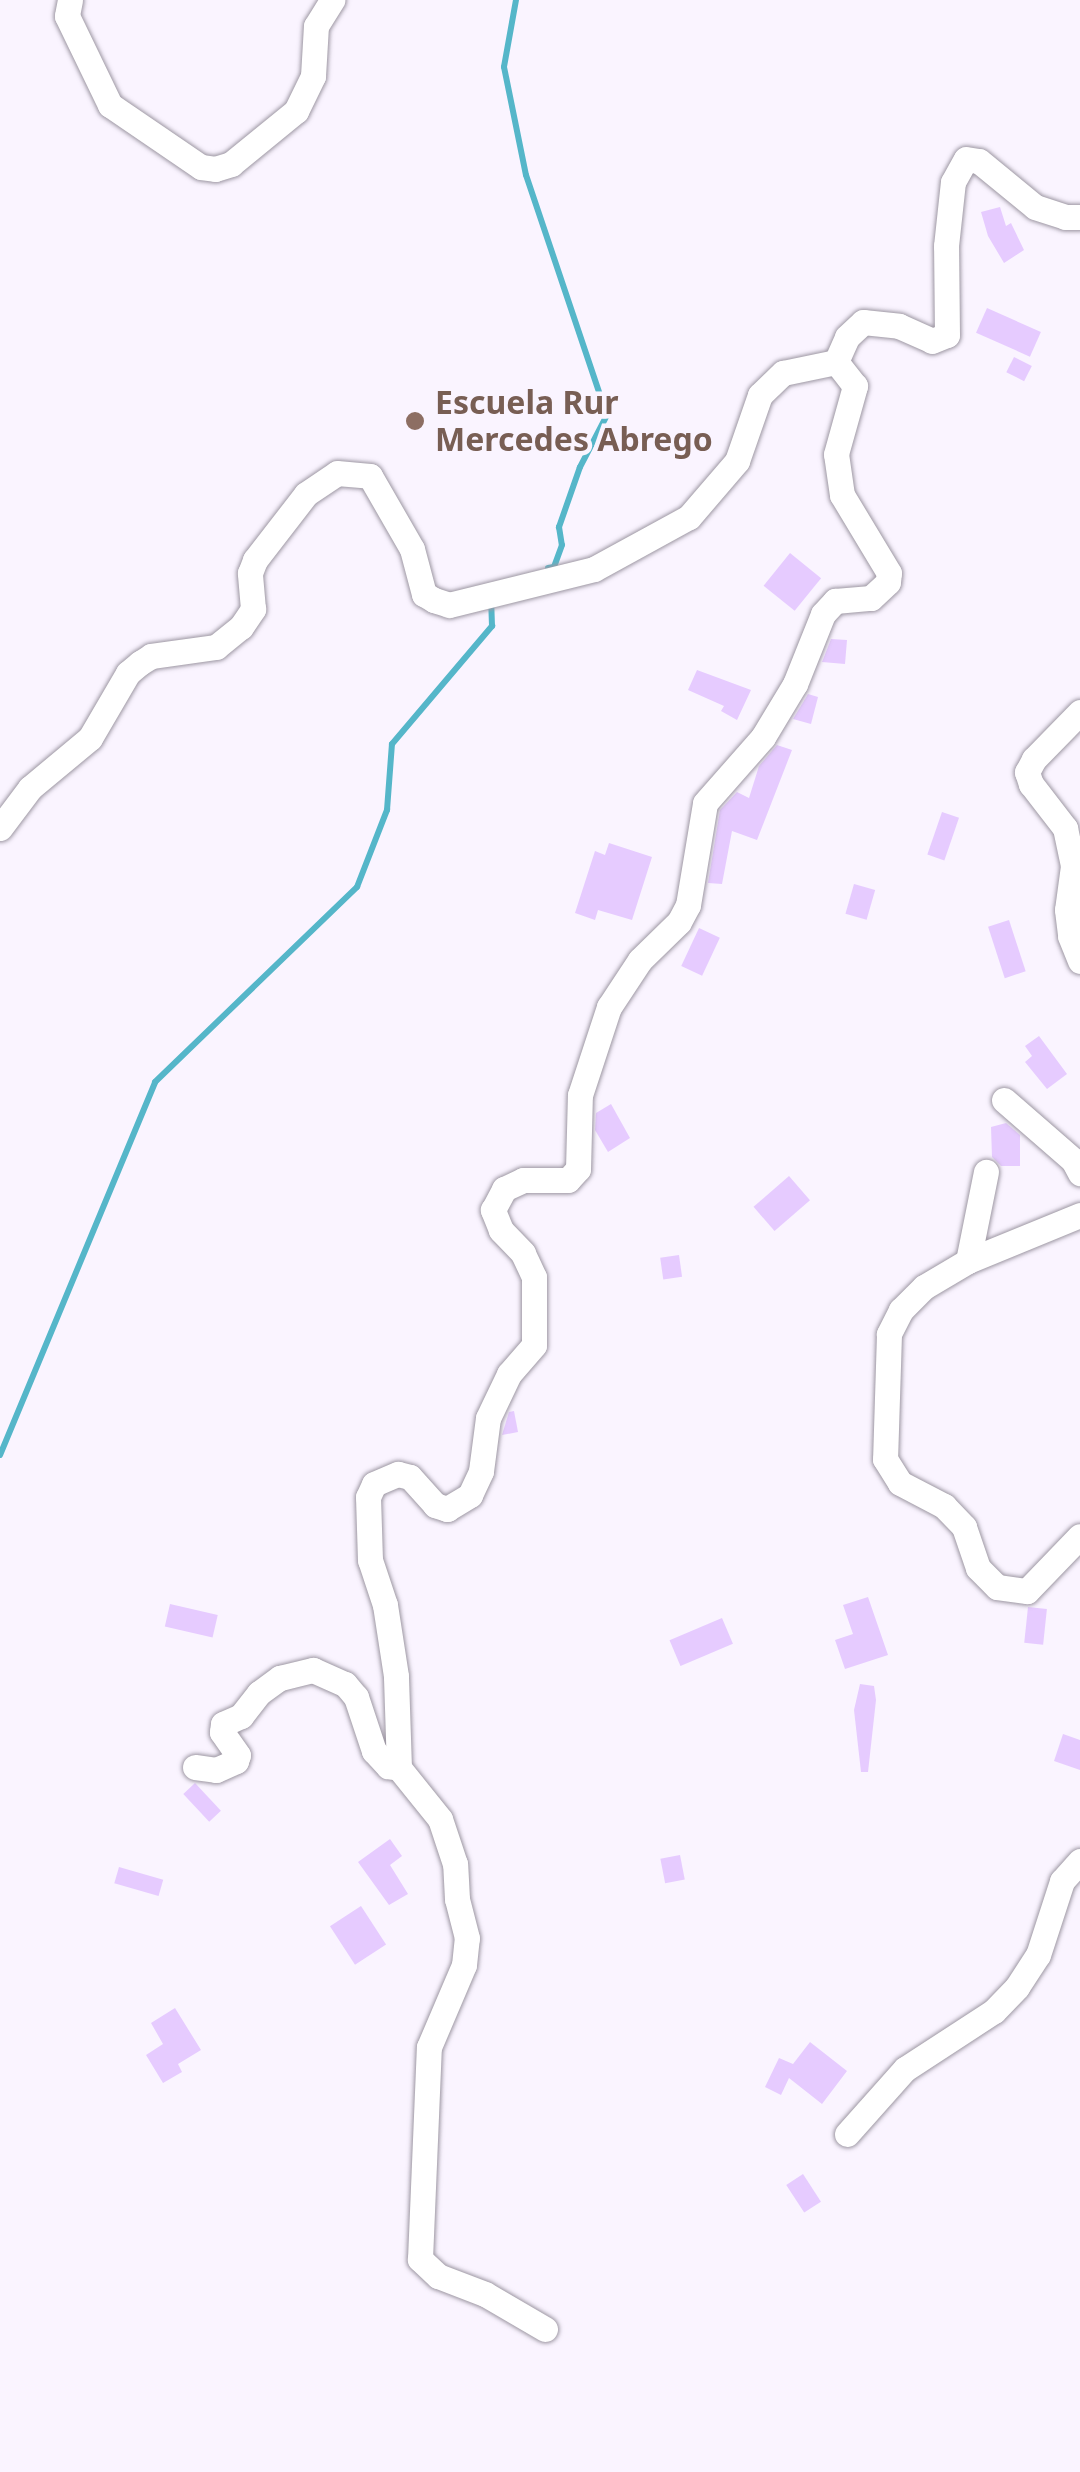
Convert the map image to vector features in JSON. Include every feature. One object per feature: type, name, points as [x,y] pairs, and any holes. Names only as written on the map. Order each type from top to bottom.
[{"type":"street","points":[[70,0],[67,16],[110,105],[201,167],[216,169],[231,164],[296,111],[313,76],[316,26],[332,0]]},
{"type":"street","points":[[836,362],[847,336],[863,322],[899,326],[932,340],[947,335],[951,198],[958,168],[966,160],[979,161],[1035,206],[1065,217],[1080,217]]},
{"type":"street","points":[[0,828],[30,788],[90,738],[128,673],[151,656],[216,647],[241,627],[253,609],[250,573],[254,560],[306,494],[338,473],[370,476],[412,549],[424,594],[448,605],[594,570],[689,517],[737,461],[760,395],[770,382],[783,374],[836,362]]},
{"type":"street","points":[[545,2329],[485,2294],[438,2276],[420,2259],[429,2047],[464,1965],[468,1938],[457,1899],[454,1864],[440,1819],[399,1768],[390,1635],[370,1560],[368,1498],[374,1484],[388,1476],[410,1477],[434,1504],[448,1509],[470,1495],[481,1470],[488,1418],[509,1374],[534,1345],[534,1277],[523,1253],[500,1230],[493,1210],[504,1189],[523,1180],[568,1180],[578,1169],[580,1095],[609,1006],[640,960],[679,922],[688,905],[705,803],[768,728],[794,684],[823,614],[835,601],[871,598],[888,582],[889,573],[842,495],[836,454],[855,386],[836,362]]},
{"type":"street","points":[[1080,712],[1034,759],[1027,772],[1031,784],[1065,828],[1073,866],[1067,910],[1070,936],[1080,960]]},
{"type":"street","points":[[1004,1100],[1073,1160],[1080,1173]]},
{"type":"street","points":[[968,1261],[969,1236],[986,1172]]},
{"type":"street","points":[[1080,1215],[968,1261],[924,1287],[901,1310],[889,1334],[884,1459],[900,1483],[944,1506],[964,1526],[978,1568],[997,1587],[1027,1592],[1080,1536]]},
{"type":"street","points":[[196,1767],[216,1770],[236,1761],[238,1755],[222,1732],[223,1724],[240,1716],[280,1678],[313,1670],[345,1684],[356,1696],[374,1751],[388,1766],[399,1768]]},
{"type":"street","points":[[848,2134],[905,2069],[994,2011],[1018,1987],[1038,1955],[1062,1880],[1080,1861]]},
{"type":"building","points":[[1000,207],[1006,226],[1011,223],[1024,250],[1004,263],[988,236],[981,212]]},
{"type":"building","points":[[987,308],[1041,332],[1030,357],[976,333]]},
{"type":"building","points":[[1014,357],[1032,366],[1024,381],[1006,372]]},
{"type":"building","points":[[790,553],[821,578],[795,611],[764,586]]},
{"type":"building","points":[[831,639],[847,640],[845,664],[822,662]]},
{"type":"building","points":[[697,670],[751,690],[737,720],[721,711],[724,706],[688,690]]},
{"type":"building","points":[[808,694],[818,697],[811,724],[793,719]]},
{"type":"building","points":[[777,745],[792,750],[757,840],[732,831],[722,884],[708,883],[720,810],[737,792],[749,798],[759,766]]},
{"type":"building","points":[[942,812],[959,818],[944,860],[927,855]]},
{"type":"building","points":[[609,843],[652,857],[632,920],[598,910],[595,920],[575,913],[595,851],[605,855]]},
{"type":"building","points":[[854,884],[875,890],[867,920],[845,914]]},
{"type":"building","points":[[1009,920],[1026,971],[1005,978],[988,927]]},
{"type":"building","points":[[699,928],[720,938],[702,976],[681,966]]},
{"type":"building","points":[[1039,1036],[1067,1074],[1047,1089],[1025,1062],[1032,1056],[1025,1046]]},
{"type":"building","points":[[611,1104],[630,1138],[608,1152],[595,1130],[596,1113]]},
{"type":"building","points":[[1006,1123],[1020,1135],[1020,1166],[1001,1166],[992,1157],[991,1127]]},
{"type":"building","points":[[789,1176],[810,1200],[775,1231],[754,1207]]},
{"type":"building","points":[[679,1255],[682,1277],[663,1279],[660,1258]]},
{"type":"building","points":[[514,1411],[518,1432],[502,1435],[509,1412]]},
{"type":"building","points":[[868,1597],[888,1655],[845,1669],[835,1640],[853,1634],[843,1605]]},
{"type":"building","points":[[170,1604],[218,1615],[213,1637],[165,1626]]},
{"type":"building","points":[[1028,1607],[1047,1609],[1043,1645],[1024,1643]]},
{"type":"building","points":[[722,1618],[733,1644],[680,1666],[670,1640]]},
{"type":"building","points":[[860,1684],[874,1686],[876,1700],[868,1772],[861,1772],[854,1710]]},
{"type":"building","points":[[1063,1734],[1080,1740],[1080,1770],[1054,1761]]},
{"type":"building","points":[[195,1783],[221,1811],[209,1822],[183,1794]]},
{"type":"building","points":[[390,1839],[402,1856],[390,1865],[408,1894],[389,1905],[358,1862]]},
{"type":"building","points":[[680,1855],[685,1880],[665,1883],[660,1859]]},
{"type":"building","points":[[119,1867],[163,1880],[159,1896],[114,1883]]},
{"type":"building","points":[[361,1906],[386,1945],[355,1965],[330,1926]]},
{"type":"building","points":[[175,2008],[201,2050],[178,2064],[182,2072],[163,2083],[146,2055],[163,2044],[151,2023]]},
{"type":"building","points":[[810,2042],[847,2071],[822,2104],[789,2078],[781,2095],[765,2087],[779,2058],[793,2064]]},
{"type":"building","points":[[803,2174],[821,2202],[804,2213],[786,2185]]},
{"type":"waterway","points":[[516,0],[504,67],[526,175],[607,415],[580,467],[559,527],[562,545],[554,567],[548,568]]},
{"type":"waterway","points":[[0,1455],[155,1082],[357,887],[387,810],[392,744],[492,626],[491,600]]},
{"type":"place","name":"Escuela Rur Mercedes Abrego","points":[[415,421]]}]
